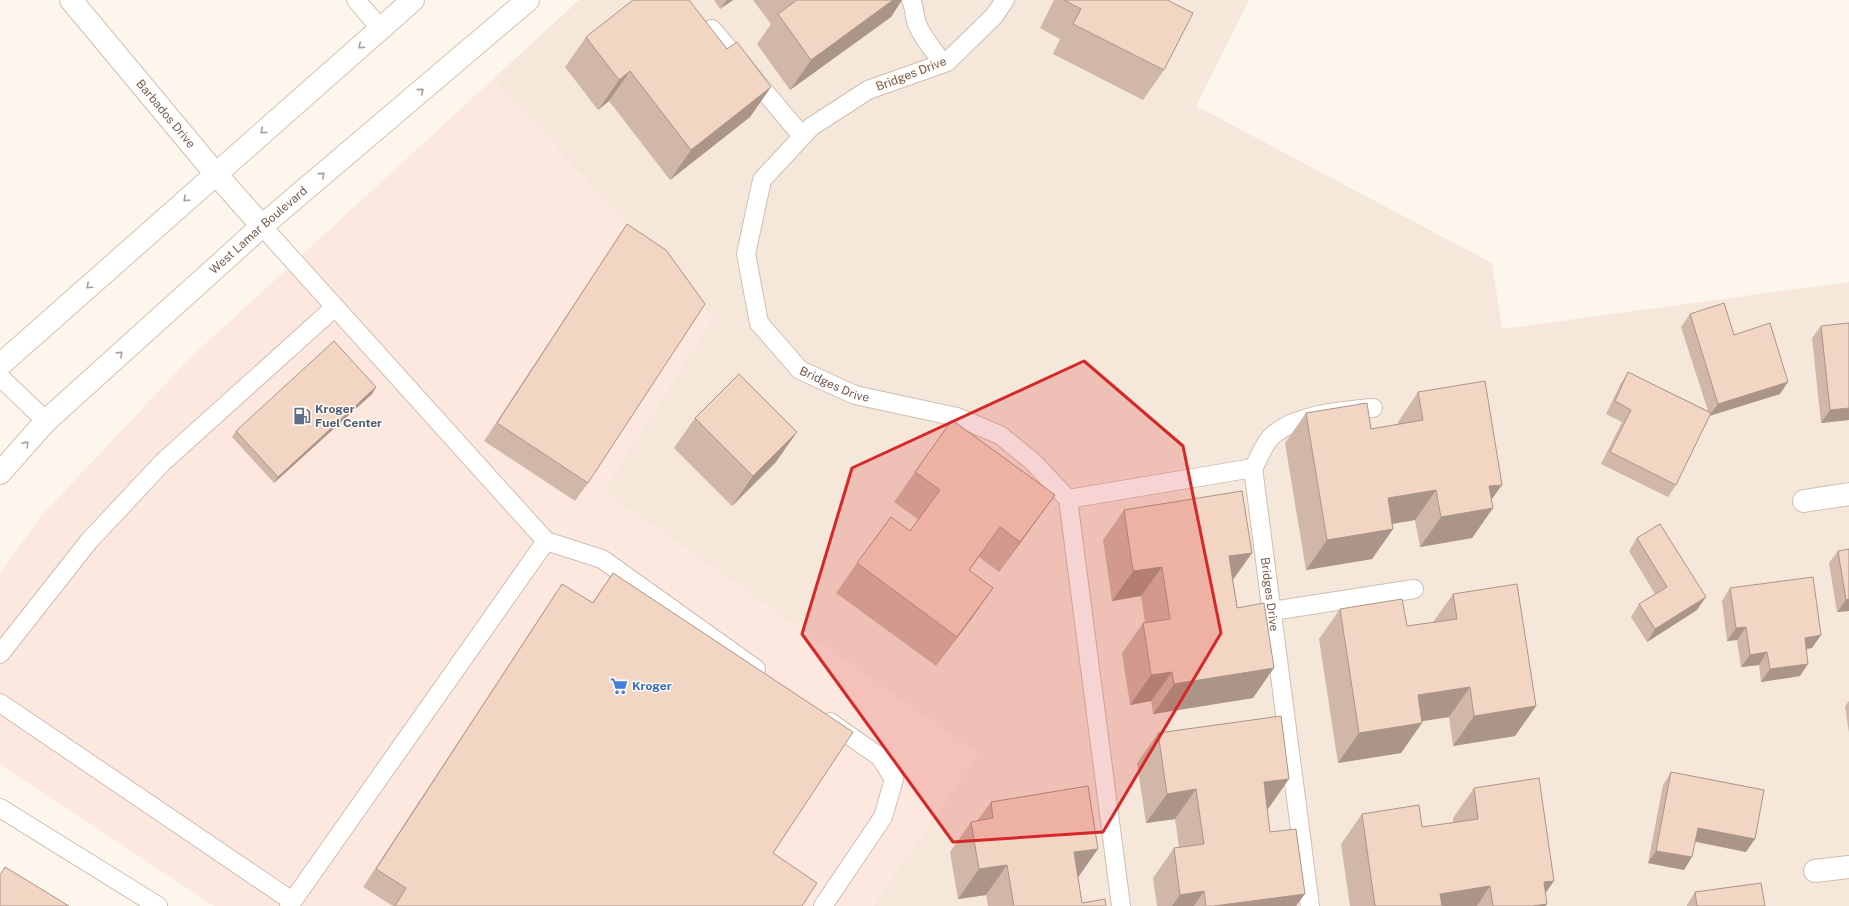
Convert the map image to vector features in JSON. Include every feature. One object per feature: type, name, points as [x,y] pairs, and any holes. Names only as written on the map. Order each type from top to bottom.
[{"type":"main road","name":"Barbados Drive","points":[[71,0],[215,173],[262,226]]},
{"type":"main road","points":[[0,365],[215,173],[414,0]]},
{"type":"main road","name":"West Lamar Boulevard","points":[[0,473],[46,421],[262,226],[528,0]]},
{"type":"main road","points":[[1804,501],[1849,494]]},
{"type":"main road","points":[[1816,871],[1849,867]]},
{"type":"lane","points":[[356,0],[381,29]]},
{"type":"lane","points":[[911,0],[915,10],[916,22],[921,35],[943,63]]},
{"type":"lane","name":"Bridges Drive","points":[[1005,0],[994,16],[947,62],[868,90],[811,127],[762,180],[746,254],[759,323],[800,370],[855,395],[957,417],[1000,435],[1032,461],[1068,499]]},
{"type":"lane","points":[[712,29],[802,136]]},
{"type":"lane","points":[[262,226],[546,541],[602,559],[770,679]]},
{"type":"lane","points":[[0,654],[89,541],[163,462],[335,307]]},
{"type":"lane","points":[[0,377],[46,421]]},
{"type":"lane","points":[[1121,906],[1068,499],[1253,468],[1272,436],[1299,420],[1345,411],[1373,408]]},
{"type":"lane","name":"Bridges Drive","points":[[1253,468],[1310,906]]},
{"type":"lane","points":[[0,703],[291,904],[546,541]]},
{"type":"lane","points":[[1272,611],[1414,589]]},
{"type":"lane","points":[[815,711],[880,758],[894,779],[883,817],[824,906]]},
{"type":"lane","points":[[0,808],[158,906]]},
{"type":"highlighted area","points":[[1084,361],[1183,446],[1221,633],[1103,832],[953,842],[802,634],[852,468]]},
{"type":"shaded area","points":[[579,0],[1249,0],[1196,106],[1492,263],[1502,329],[1849,282],[1849,906],[873,906],[978,754],[603,491],[713,318],[493,79]]},
{"type":"shaded area","points":[[493,79],[713,318],[603,491],[978,754],[873,906],[214,906],[0,764],[0,573],[41,516],[189,359]]},
{"type":"building","points":[[633,0],[689,0],[727,49],[737,42],[771,87],[691,150],[630,71],[619,80],[586,37]]},
{"type":"building","points":[[797,0],[893,0],[811,60],[778,14]]},
{"type":"building","points":[[1064,0],[1169,0],[1193,13],[1164,70],[1073,24],[1081,9]]},
{"type":"building","points":[[627,224],[666,250],[705,304],[588,483],[497,423]]},
{"type":"building","points":[[1724,303],[1734,335],[1770,323],[1788,382],[1718,404],[1690,314]]},
{"type":"building","points":[[1849,323],[1849,408],[1830,410],[1821,326]]},
{"type":"building","name":"Kroger Fuel Center","points":[[334,341],[376,387],[278,477],[236,431]]},
{"type":"building","points":[[1628,372],[1711,413],[1676,485],[1610,452],[1631,410],[1615,401]]},
{"type":"building","points":[[739,374],[797,432],[753,476],[695,418]]},
{"type":"building","points":[[1485,381],[1502,485],[1489,486],[1493,508],[1441,517],[1436,490],[1388,498],[1393,529],[1327,540],[1306,413],[1367,403],[1371,429],[1423,420],[1418,392]]},
{"type":"building","points":[[952,420],[1055,495],[1020,542],[1000,527],[969,570],[993,588],[957,637],[857,563],[891,517],[910,531],[940,490],[915,472]]},
{"type":"building","points":[[1242,491],[1252,553],[1229,556],[1237,608],[1264,603],[1274,668],[1174,684],[1172,672],[1151,675],[1143,623],[1170,619],[1162,567],[1133,571],[1124,510]]},
{"type":"building","points":[[1660,524],[1706,597],[1655,629],[1639,604],[1667,587],[1637,538]]},
{"type":"building","points":[[1849,549],[1849,599],[1846,600],[1838,551]]},
{"type":"building","name":"Kroger","points":[[613,573],[853,732],[773,853],[817,883],[802,906],[395,906],[406,888],[376,869],[562,584],[593,603]]},
{"type":"building","points":[[1813,577],[1821,635],[1805,638],[1808,664],[1770,669],[1767,652],[1750,655],[1746,627],[1736,628],[1730,588]]},
{"type":"building","points":[[1517,584],[1536,706],[1474,716],[1470,687],[1418,695],[1422,723],[1359,733],[1340,609],[1402,599],[1407,626],[1457,619],[1453,594]]},
{"type":"building","points":[[1281,716],[1289,779],[1264,782],[1270,832],[1296,829],[1305,894],[1214,906],[1206,906],[1204,891],[1180,895],[1174,848],[1204,844],[1196,789],[1167,794],[1158,733]]},
{"type":"building","points":[[1671,772],[1764,790],[1755,839],[1698,828],[1692,857],[1656,851]]},
{"type":"building","points":[[1539,778],[1554,881],[1544,882],[1547,904],[1532,906],[1493,906],[1490,886],[1440,894],[1442,906],[1375,906],[1362,814],[1419,805],[1422,827],[1478,819],[1474,788]]},
{"type":"building","points":[[1088,786],[1098,849],[1074,852],[1082,903],[1105,899],[1106,906],[1014,906],[1007,865],[979,869],[971,822],[993,818],[991,802]]},
{"type":"building","points":[[5,867],[69,906],[0,906],[0,875]]},
{"type":"building","points":[[1761,883],[1765,906],[1697,906],[1695,892]]},
{"type":"place","name":"Kroger Fuel Center","points":[[302,416]]},
{"type":"place","name":"Kroger","points":[[619,686]]}]
